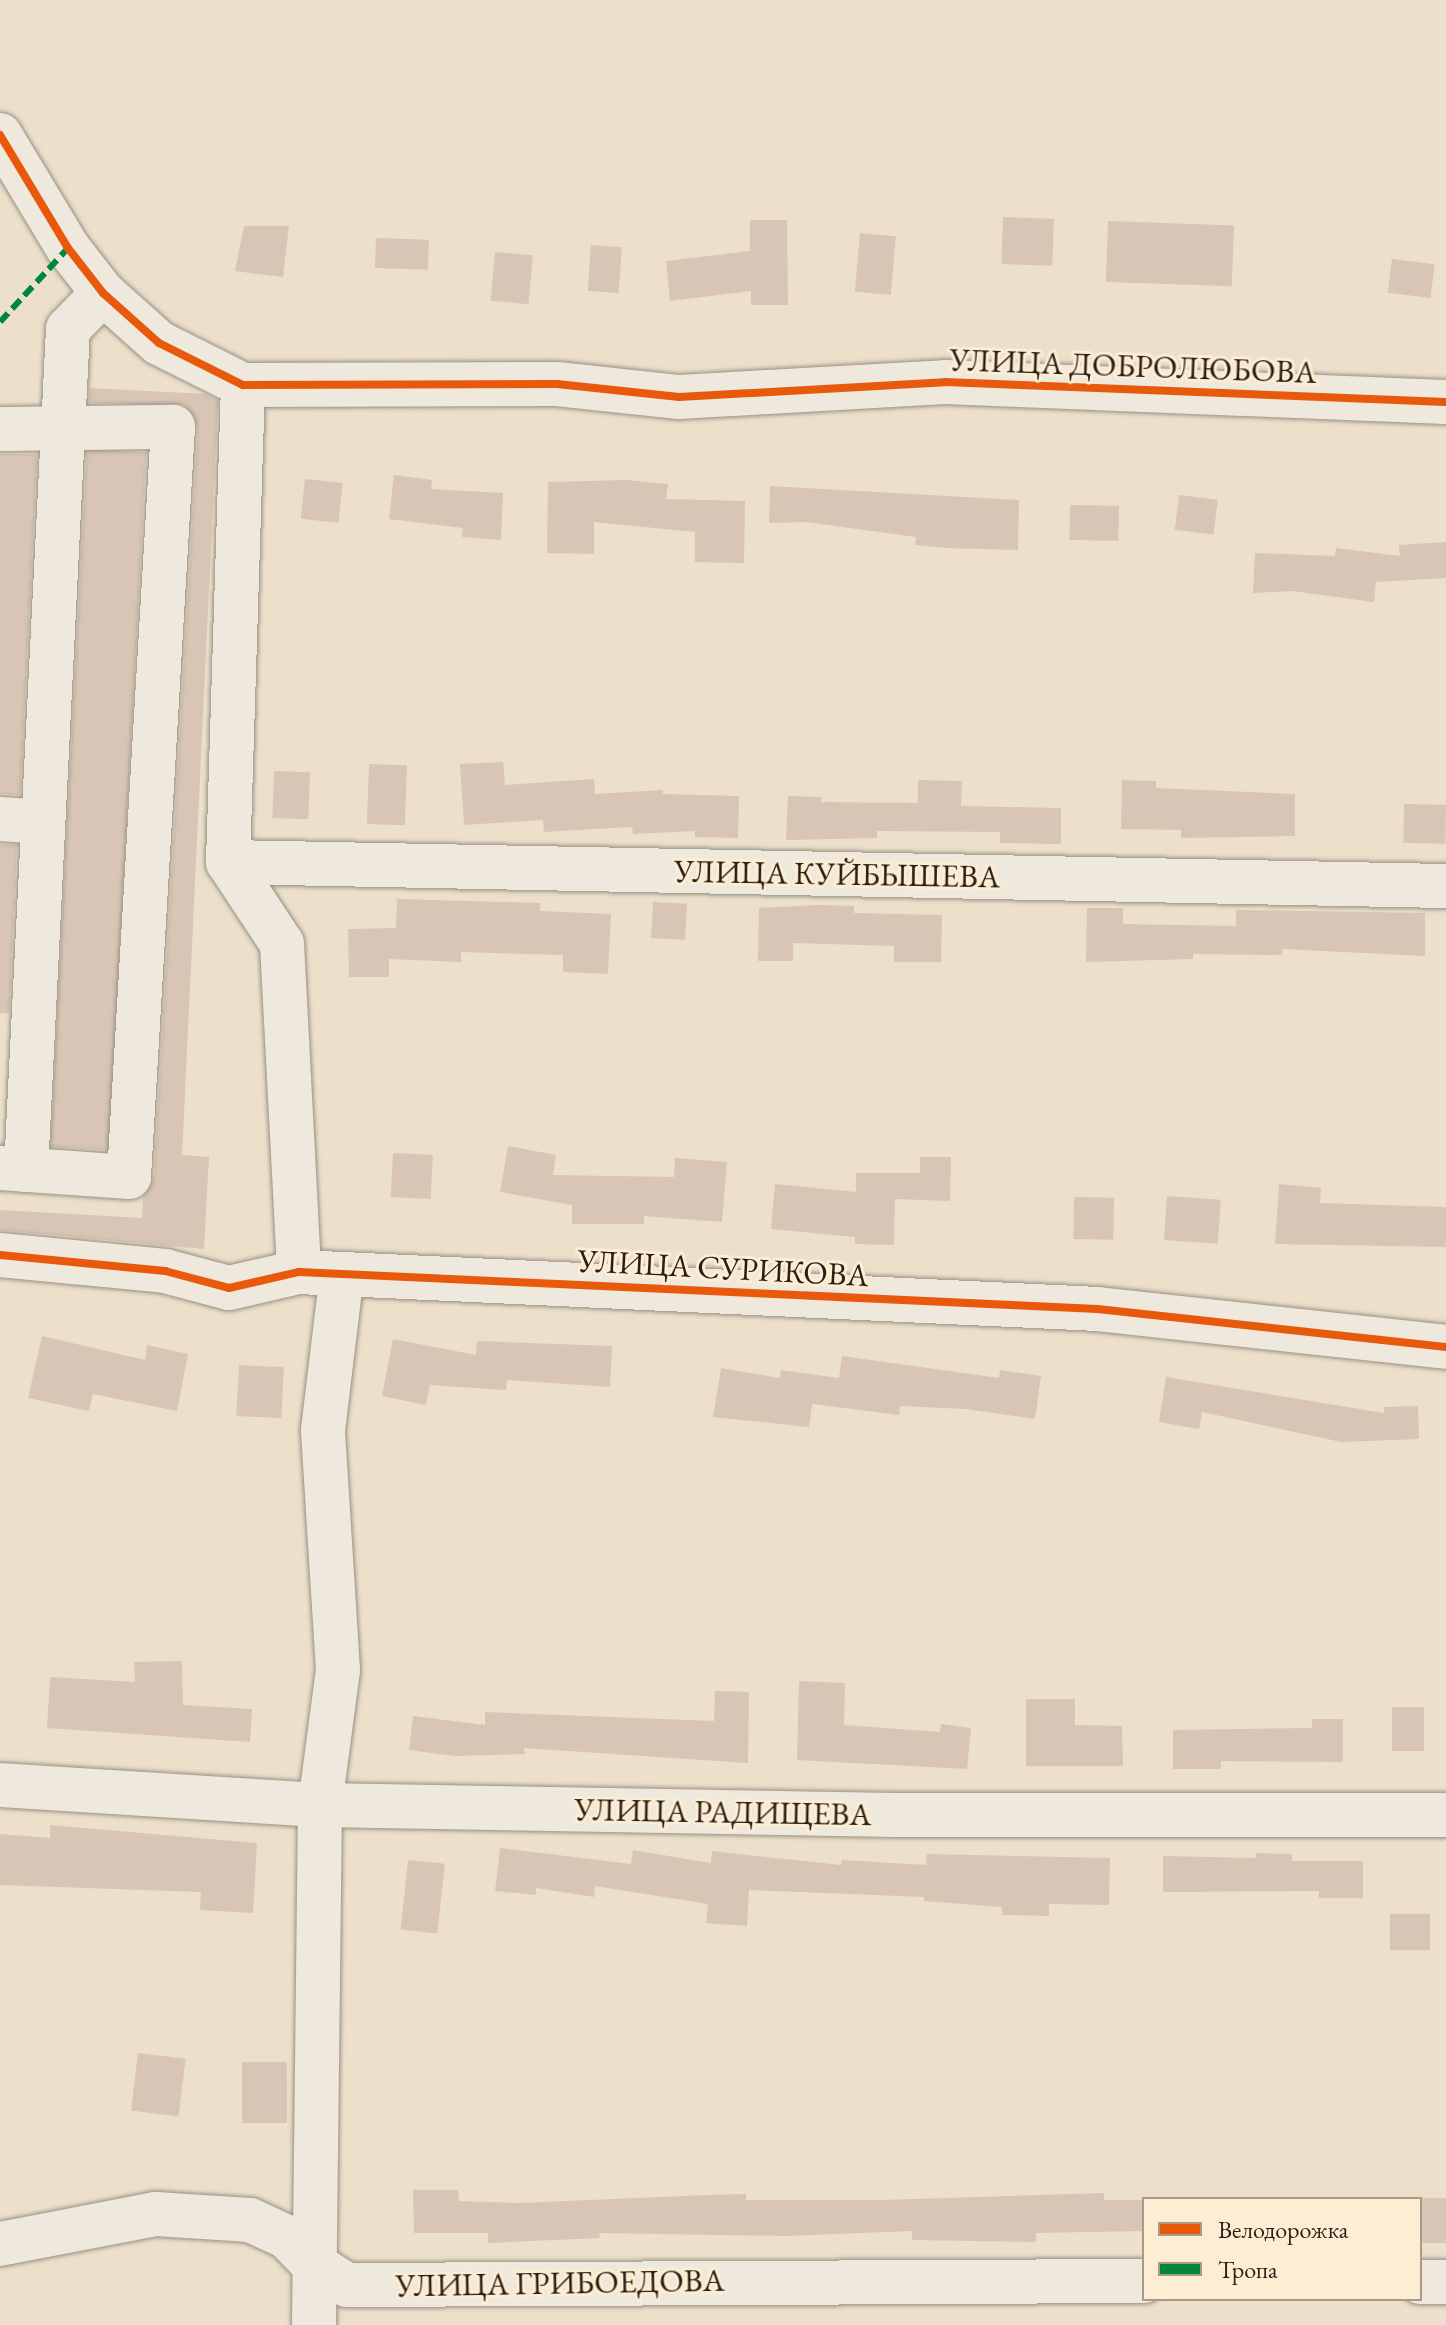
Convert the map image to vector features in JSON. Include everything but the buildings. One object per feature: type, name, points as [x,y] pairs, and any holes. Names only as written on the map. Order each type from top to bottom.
[{"type":"street","points":[[0,135],[68,248],[103,293],[159,343],[243,385],[228,862],[282,944],[299,1272]]},
{"type":"street","points":[[0,429],[62,426],[173,427],[129,1177],[13,1169],[43,822],[62,426],[68,329],[103,293]]},
{"type":"street","name":"УЛИЦА ДОБРОЛЮБОВА","points":[[243,385],[557,384],[679,397],[945,382],[1446,402]]},
{"type":"street","points":[[0,819],[43,822]]},
{"type":"street","name":"УЛИЦА КУЙБЫШЕВА","points":[[228,862],[1446,886]]},
{"type":"street","name":"УЛИЦА СУРИКОВА","points":[[0,1255],[165,1271],[229,1288],[299,1272],[1097,1309],[1446,1347]]},
{"type":"street","points":[[314,2325],[312,2263],[320,1805],[338,1670],[323,1430],[342,1274]]},
{"type":"street","name":"УЛИЦА РАДИЩЕВА","points":[[0,1785],[320,1805],[897,1815],[1446,1815]]},
{"type":"street","name":"УЛИЦА ГРИБОЕДОВА","points":[[0,2244],[156,2214],[250,2220],[287,2237],[312,2263],[347,2285],[1142,2281]]},
{"type":"street","points":[[1422,2282],[1446,2282]]},
{"type":"marked path","points":[[0,322],[68,248]]},
{"type":"cycle path","points":[[0,135],[68,248],[103,293],[159,343],[243,385],[557,384],[679,397],[945,382],[1446,402]]},
{"type":"cycle path","points":[[0,1255],[165,1271],[229,1288],[299,1272],[1097,1309],[1446,1347]]}]
